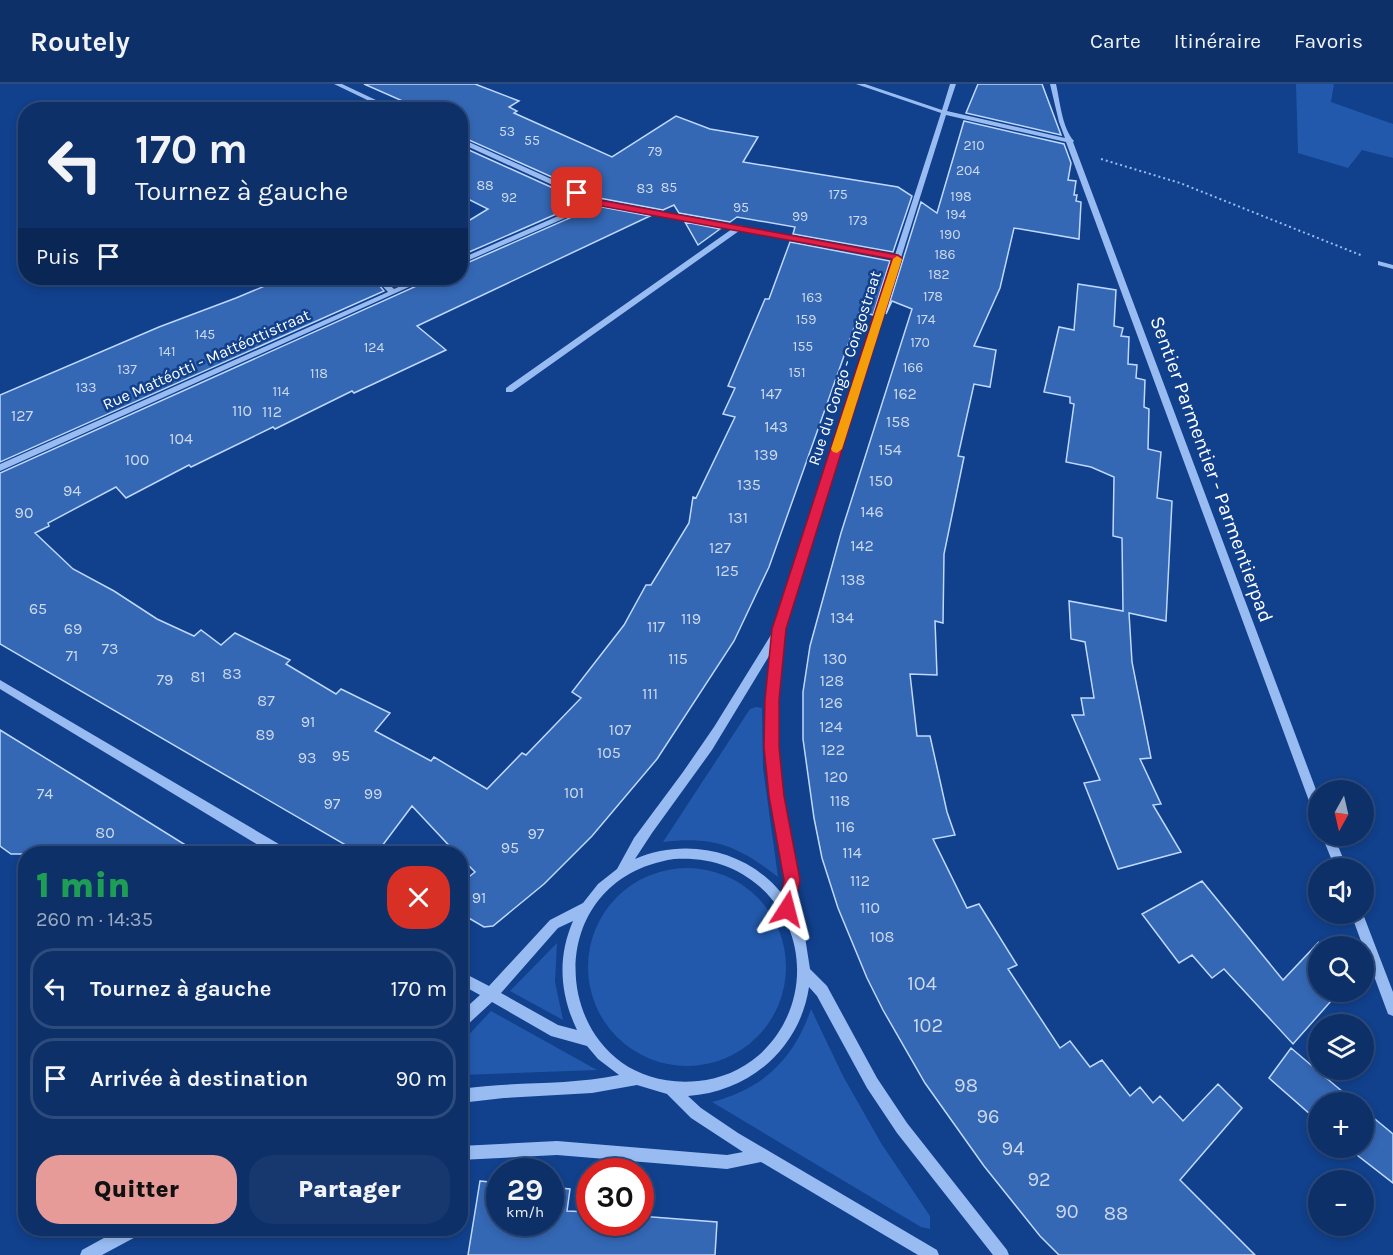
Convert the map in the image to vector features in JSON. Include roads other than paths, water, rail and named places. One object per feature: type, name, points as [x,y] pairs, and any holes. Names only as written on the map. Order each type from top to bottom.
[{"type":"street","points":[[337,84],[376,102]]},
{"type":"street","points":[[859,84],[943,111],[1073,146]]},
{"type":"street","name":"Rue du Congo - Congostraat","points":[[787,909],[792,880],[777,796],[772,747],[772,700],[779,629],[953,84]]},
{"type":"street","name":"Sentier Parmentier - Parmentierpad","points":[[1053,84],[1062,122],[1073,146],[1308,783]]},
{"type":"street","points":[[468,144],[596,202],[898,258]]},
{"type":"street","points":[[468,258],[596,202]]},
{"type":"street","points":[[509,390],[740,227]]},
{"type":"street","points":[[1381,263],[1393,267]]},
{"type":"street","points":[[386,285],[393,292]]},
{"type":"street","name":"Rue Mattéotti - Mattéottistraat","points":[[0,468],[409,285]]},
{"type":"street","name":"Rue du Congo - Congostraat","points":[[622,872],[635,845],[696,764],[736,703],[779,629]]},
{"type":"street","points":[[0,684],[272,846]]},
{"type":"street","points":[[696,853],[715,856],[740,866],[763,882],[787,909],[802,950],[804,972],[801,996],[791,1023],[772,1052],[754,1068],[727,1082],[697,1089],[672,1089],[635,1079],[614,1066],[589,1040],[574,1011],[569,986],[568,962],[575,933],[587,908],[600,890],[622,872],[656,857],[672,854],[696,853]]},
{"type":"street","points":[[468,1015],[490,995],[554,924],[587,908]]},
{"type":"street","points":[[1361,924],[1393,1009]]},
{"type":"street","points":[[804,972],[822,991],[872,1083],[902,1128],[1002,1255]]},
{"type":"street","points":[[468,982],[556,1031],[589,1040]]},
{"type":"street","points":[[468,1095],[495,1091],[613,1084],[635,1079]]},
{"type":"street","points":[[672,1089],[696,1113],[932,1255]]},
{"type":"street","points":[[468,1153],[557,1148],[727,1162],[763,1155]]},
{"type":"street","points":[[87,1255],[123,1236]]}]
